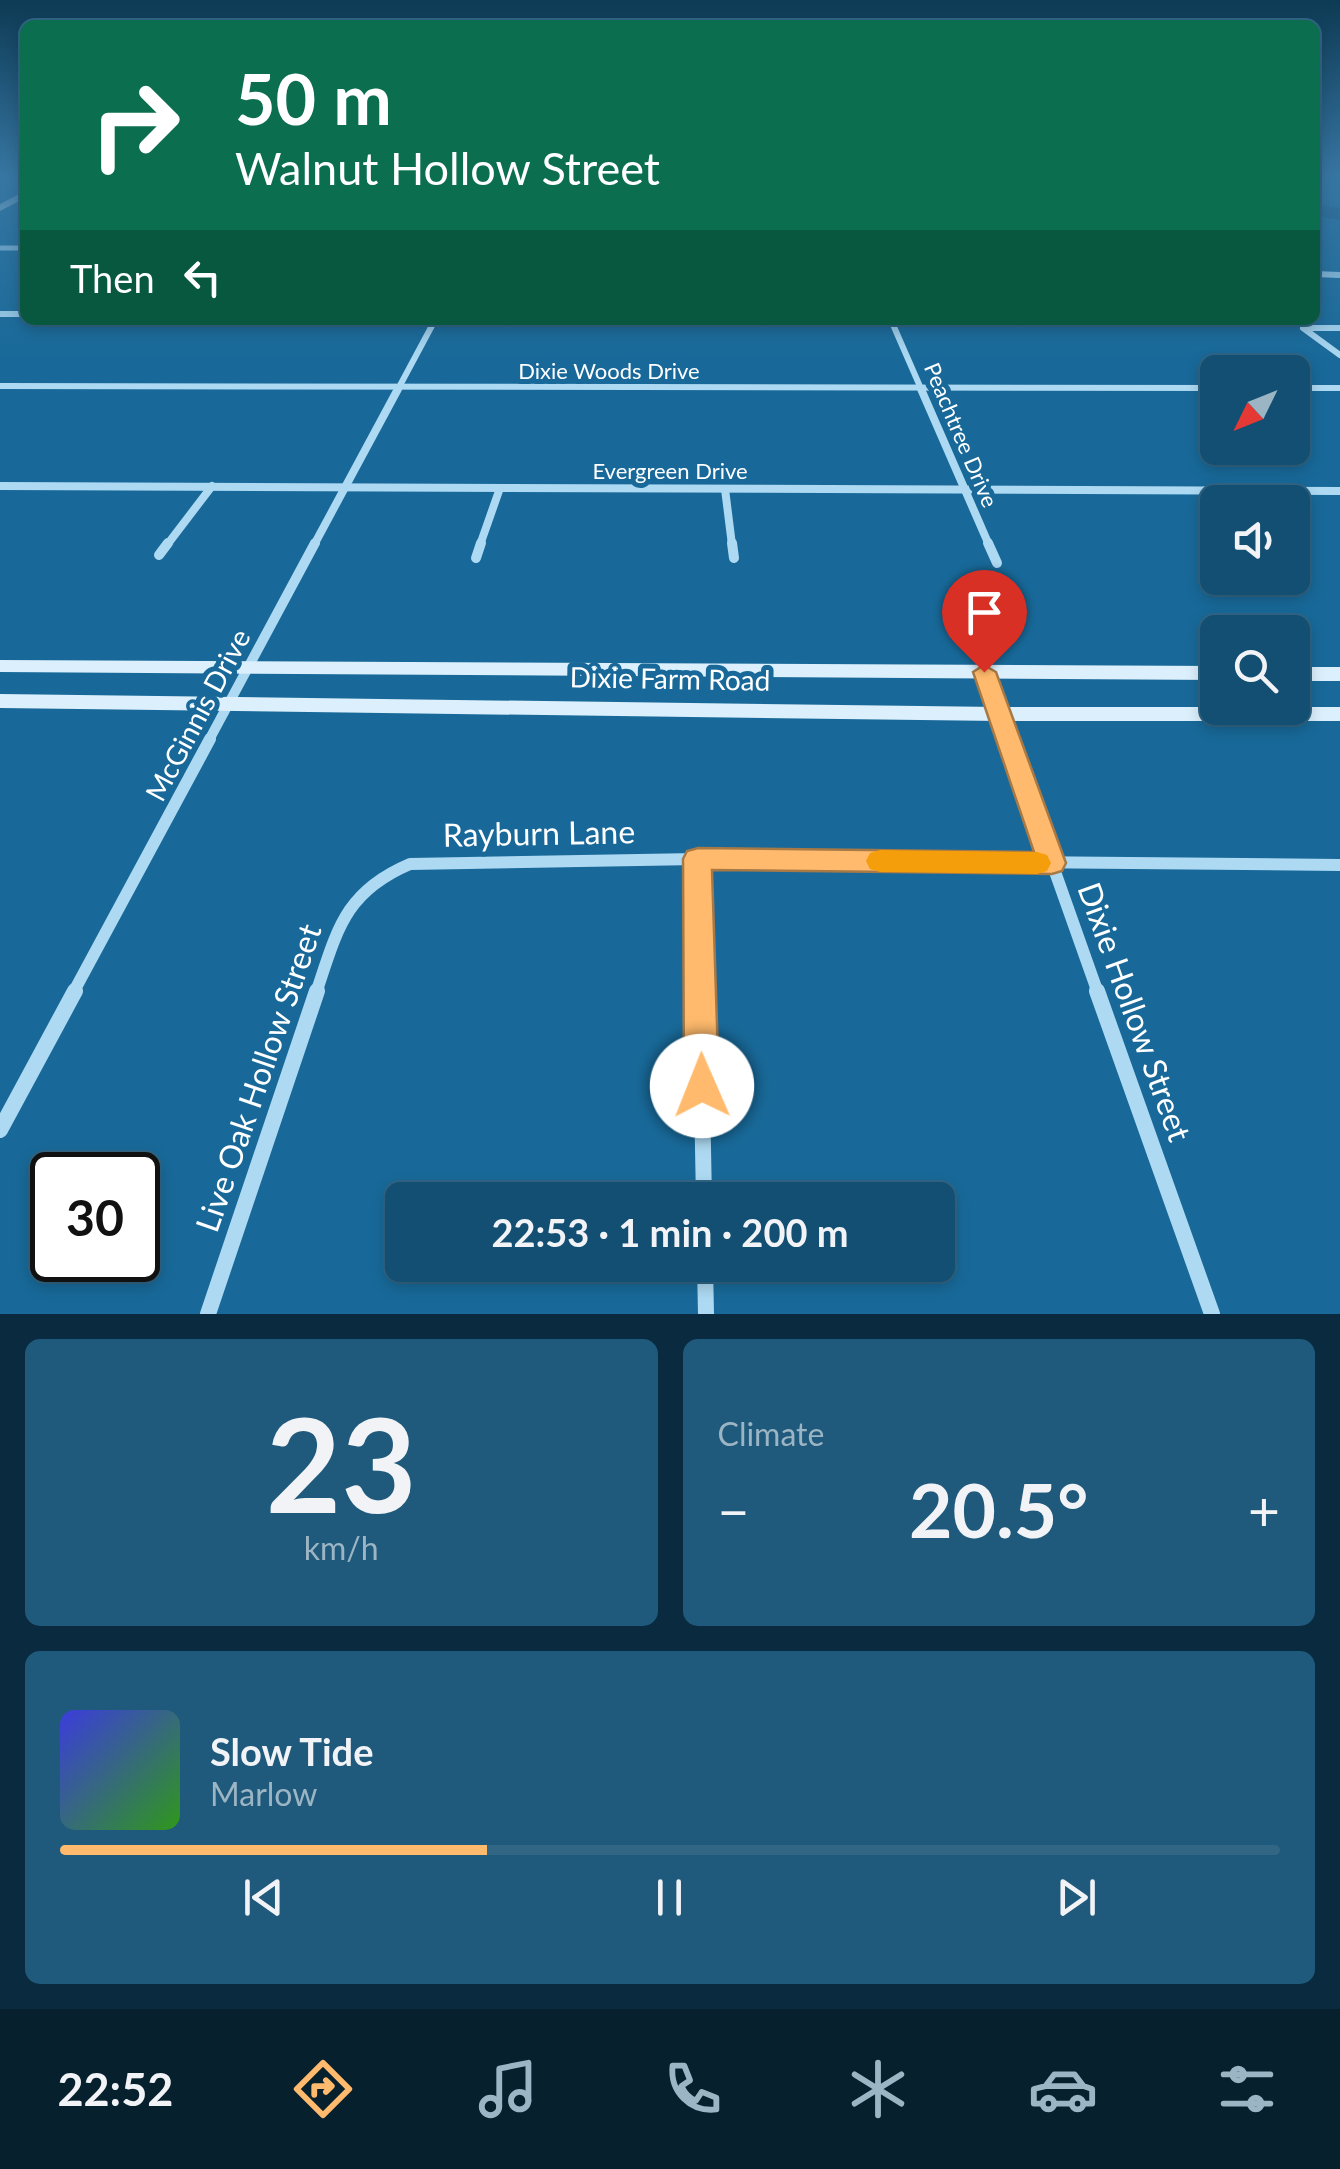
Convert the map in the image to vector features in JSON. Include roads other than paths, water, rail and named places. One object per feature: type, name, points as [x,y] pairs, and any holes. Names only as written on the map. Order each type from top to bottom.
[{"type":"main road","name":"Dixie Farm Road","points":[[0,666],[1200,674]]},
{"type":"main road","points":[[1310,674],[1340,674]]},
{"type":"main road","name":"Dixie Farm Road","points":[[0,701],[1000,714],[1340,714]]},
{"type":"street","name":"McGinnis Drive","points":[[0,1130],[432,325]]},
{"type":"street","name":"Peachtree Drive","points":[[893,325],[997,563]]},
{"type":"street","points":[[1340,328],[1303,328],[1340,355]]},
{"type":"street","name":"Dixie Woods Drive","points":[[0,386],[1200,388]]},
{"type":"street","points":[[1310,388],[1340,388]]},
{"type":"street","name":"Evergreen Drive","points":[[0,486],[1200,491]]},
{"type":"street","points":[[159,555],[212,486]]},
{"type":"street","points":[[476,558],[500,488]]},
{"type":"street","points":[[725,489],[734,558]]},
{"type":"street","name":"Evergreen Drive","points":[[1310,492],[1340,492]]},
{"type":"street","name":"Dixie Hollow Street","points":[[984,672],[1212,1314]]},
{"type":"street","points":[[698,859],[704,1182]]},
{"type":"street","name":"Rayburn Lane","points":[[384,875],[410,864],[698,859],[1340,864]]},
{"type":"street","name":"Live Oak Hollow Street","points":[[208,1314],[341,920],[358,894],[384,875]]},
{"type":"street","points":[[705,1282],[706,1314]]}]
